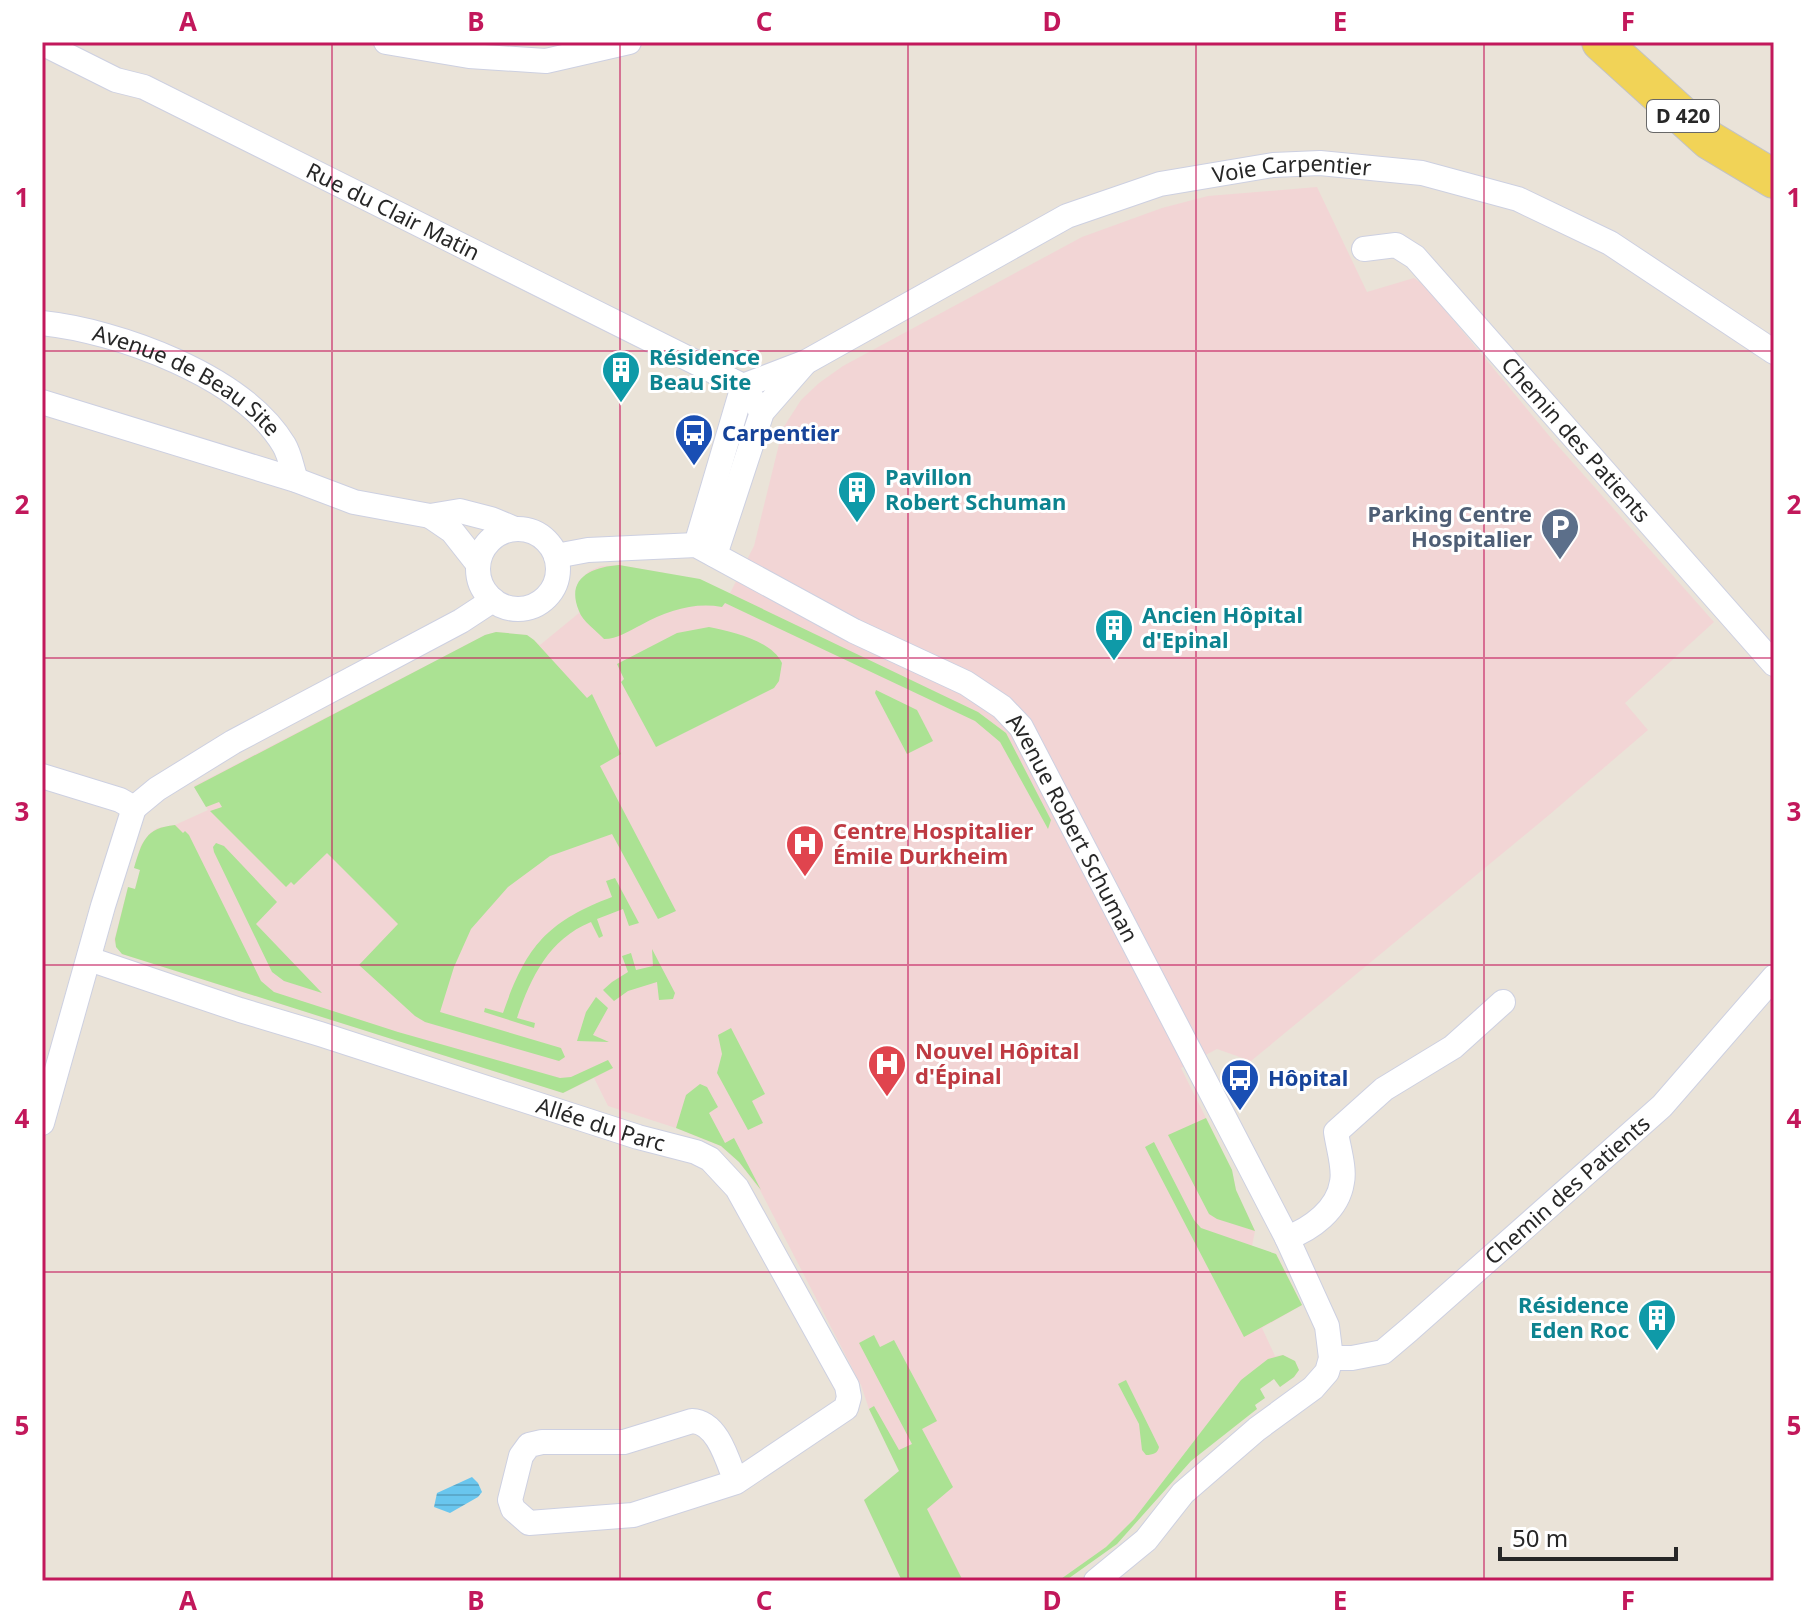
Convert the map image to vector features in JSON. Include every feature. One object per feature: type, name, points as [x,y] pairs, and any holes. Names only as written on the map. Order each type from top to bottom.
[{"type":"main road","name":"D 420","points":[[1601,42],[1709,140],[1774,179]]},
{"type":"street","points":[[386,42],[451,47],[546,61],[629,42]]},
{"type":"street","name":"Rue du Clair Matin","points":[[42,43],[75,49],[116,80],[158,94],[743,386]]},
{"type":"street","name":"Voie Carpentier","points":[[743,386],[806,362],[1067,216],[1160,184],[1273,165],[1320,163],[1422,173],[1518,199],[1610,243],[1774,352]]},
{"type":"street","name":"Chemin des Patients","points":[[1364,249],[1396,245],[1415,257],[1774,664]]},
{"type":"street","name":"Avenue de Beau Site","points":[[42,323],[118,337],[192,368],[252,408],[285,446],[296,480]]},
{"type":"street","name":"Voie Carpentier","points":[[705,550],[762,412],[806,362]]},
{"type":"street","points":[[743,386],[762,412]]},
{"type":"street","points":[[556,556],[588,550],[705,550],[743,386]]},
{"type":"street","name":"Avenue de Beau Site","points":[[42,402],[296,480],[354,502],[430,516],[460,511],[515,529]]},
{"type":"street","name":"Avenue de Beau Site","points":[[430,516],[452,531],[478,564]]},
{"type":"street","points":[[515,529],[536,533],[548,543],[556,556],[556,583],[549,595],[528,608],[516,609],[493,600],[484,590],[479,577],[478,564],[484,547],[497,535],[515,529]]},
{"type":"street","name":"Avenue Robert Schuman","points":[[705,550],[854,631],[966,683],[1002,707],[1021,727],[1287,1238],[1327,1326],[1331,1358]]},
{"type":"street","points":[[42,1123],[134,808],[157,789],[233,742],[461,621],[493,600]]},
{"type":"street","points":[[42,776],[120,800],[134,808]]},
{"type":"street","name":"Allée du Parc","points":[[89,959],[710,1159],[737,1188],[847,1386],[849,1397],[846,1408],[736,1482],[633,1515],[529,1523],[513,1509],[510,1500],[521,1456],[529,1445],[542,1442],[624,1442],[692,1421],[701,1421],[710,1427],[736,1482]]},
{"type":"street","name":"Chemin des Patients","points":[[1331,1358],[1352,1358],[1383,1352],[1409,1330],[1662,1106],[1774,977]]},
{"type":"street","points":[[1287,1238],[1298,1234],[1329,1211],[1342,1182],[1336,1132],[1384,1089],[1453,1047],[1503,1002]]},
{"type":"street","points":[[1096,1581],[1146,1540],[1183,1493],[1257,1429],[1313,1388],[1327,1372],[1331,1358]]},
{"type":"shaded area","name":"Centre Hospitalier Émile Durkheim","points":[[1317,187],[1367,292],[1414,278],[1425,286],[1551,438],[1714,622],[1625,703],[1648,730],[1549,815],[1251,1061],[1217,1049],[1181,1068],[1232,1170],[1236,1190],[1255,1231],[1252,1246],[1276,1254],[1302,1305],[1262,1328],[1275,1356],[1283,1355],[1295,1361],[1299,1370],[1294,1377],[1280,1387],[1274,1379],[1260,1389],[1265,1398],[1197,1437],[1134,1519],[1106,1547],[1058,1581],[902,1581],[864,1500],[899,1471],[861,1385],[760,1190],[739,1162],[721,1146],[608,1106],[594,1078],[563,1093],[122,954],[114,941],[128,887],[135,889],[140,870],[134,868],[141,845],[149,834],[157,828],[175,825],[208,810],[194,786],[485,635],[496,632],[527,635],[540,645],[579,613],[577,590],[579,582],[589,571],[601,566],[619,565],[665,573],[725,603],[754,546],[783,428],[801,400],[843,366],[1082,237],[1162,208],[1208,196]]},
{"type":"green space","points":[[619,565],[700,579],[978,712],[1006,733],[1051,820],[1048,829],[1000,742],[975,721],[725,603],[722,607],[690,607],[670,612],[618,636],[604,639],[581,615],[576,590],[584,576],[599,568]]},
{"type":"green space","points":[[709,627],[750,638],[769,648],[782,663],[779,681],[774,688],[656,747],[621,682],[624,679],[617,664],[677,633]]},
{"type":"green space","points":[[496,632],[527,635],[587,698],[592,694],[621,754],[600,766],[676,911],[658,919],[612,834],[550,856],[508,887],[471,929],[454,967],[440,1012],[561,1048],[565,1057],[559,1061],[425,1022],[415,1016],[359,965],[398,924],[327,853],[294,885],[291,882],[286,887],[210,811],[222,807],[219,802],[206,807],[194,787]]},
{"type":"green space","points":[[876,690],[917,710],[933,741],[907,754]]},
{"type":"green space","points":[[175,825],[189,835],[261,981],[274,992],[398,1032],[560,1078],[571,1077],[608,1060],[613,1068],[563,1093],[122,954],[116,947],[115,939],[128,887],[135,889],[140,870],[134,868],[140,851],[151,833]]},
{"type":"green space","points":[[216,843],[224,846],[277,902],[256,924],[322,993],[284,981],[272,972],[214,852]]},
{"type":"green space","points":[[615,878],[639,923],[629,926],[623,909],[597,919],[603,936],[599,938],[591,922],[576,929],[553,949],[535,974],[517,1018],[535,1023],[534,1028],[484,1012],[485,1008],[503,1013],[520,971],[541,940],[570,916],[612,897],[606,881]]},
{"type":"green space","points":[[652,949],[675,993],[673,999],[659,1000],[657,982],[628,991],[614,1001],[603,990],[628,972],[622,956],[631,953],[636,970],[653,966]]},
{"type":"green space","points":[[596,997],[608,1008],[593,1035],[609,1042],[577,1041],[586,1012]]},
{"type":"green space","points":[[731,1028],[765,1094],[752,1101],[763,1123],[748,1130],[717,1073],[722,1054],[718,1035]]},
{"type":"green space","points":[[700,1084],[707,1087],[718,1107],[709,1113],[725,1143],[734,1138],[761,1190],[739,1162],[721,1146],[676,1128],[686,1095]]},
{"type":"green space","points":[[1206,1118],[1232,1170],[1236,1190],[1255,1231],[1209,1214],[1168,1135]]},
{"type":"green space","points":[[1154,1142],[1201,1228],[1276,1254],[1302,1305],[1244,1337],[1145,1147]]},
{"type":"green space","points":[[874,1335],[880,1347],[894,1340],[937,1421],[922,1429],[953,1487],[927,1509],[963,1581],[902,1581],[864,1500],[899,1471],[869,1409],[874,1406],[899,1450],[912,1444],[859,1343]]},
{"type":"green space","points":[[1283,1355],[1295,1361],[1299,1370],[1294,1377],[1280,1387],[1274,1379],[1260,1389],[1265,1398],[1255,1405],[1257,1409],[1191,1461],[1117,1544],[1065,1581],[1058,1581],[1106,1547],[1134,1519],[1241,1380],[1268,1359]]},
{"type":"green space","points":[[1126,1380],[1159,1447],[1153,1454],[1146,1455],[1142,1450],[1139,1424],[1118,1384]]},
{"type":"water","points":[[472,1477],[482,1492],[478,1497],[450,1513],[434,1507],[437,1493]]},
{"type":"place","name":"Résidence Beau Site","points":[[621,404]]},
{"type":"place","name":"Carpentier","points":[[694,467]]},
{"type":"place","name":"Pavillon Robert Schuman","points":[[857,524]]},
{"type":"place","name":"Parking Centre Hospitalier","points":[[1560,561]]},
{"type":"place","name":"Ancien Hôpital d'Epinal","points":[[1114,662]]},
{"type":"place","name":"Centre Hospitalier Émile Durkheim","points":[[805,878]]},
{"type":"place","name":"Nouvel Hôpital d'Épinal","points":[[887,1098]]},
{"type":"place","name":"Hôpital","points":[[1240,1112]]},
{"type":"place","name":"Résidence Eden Roc","points":[[1657,1352]]}]
